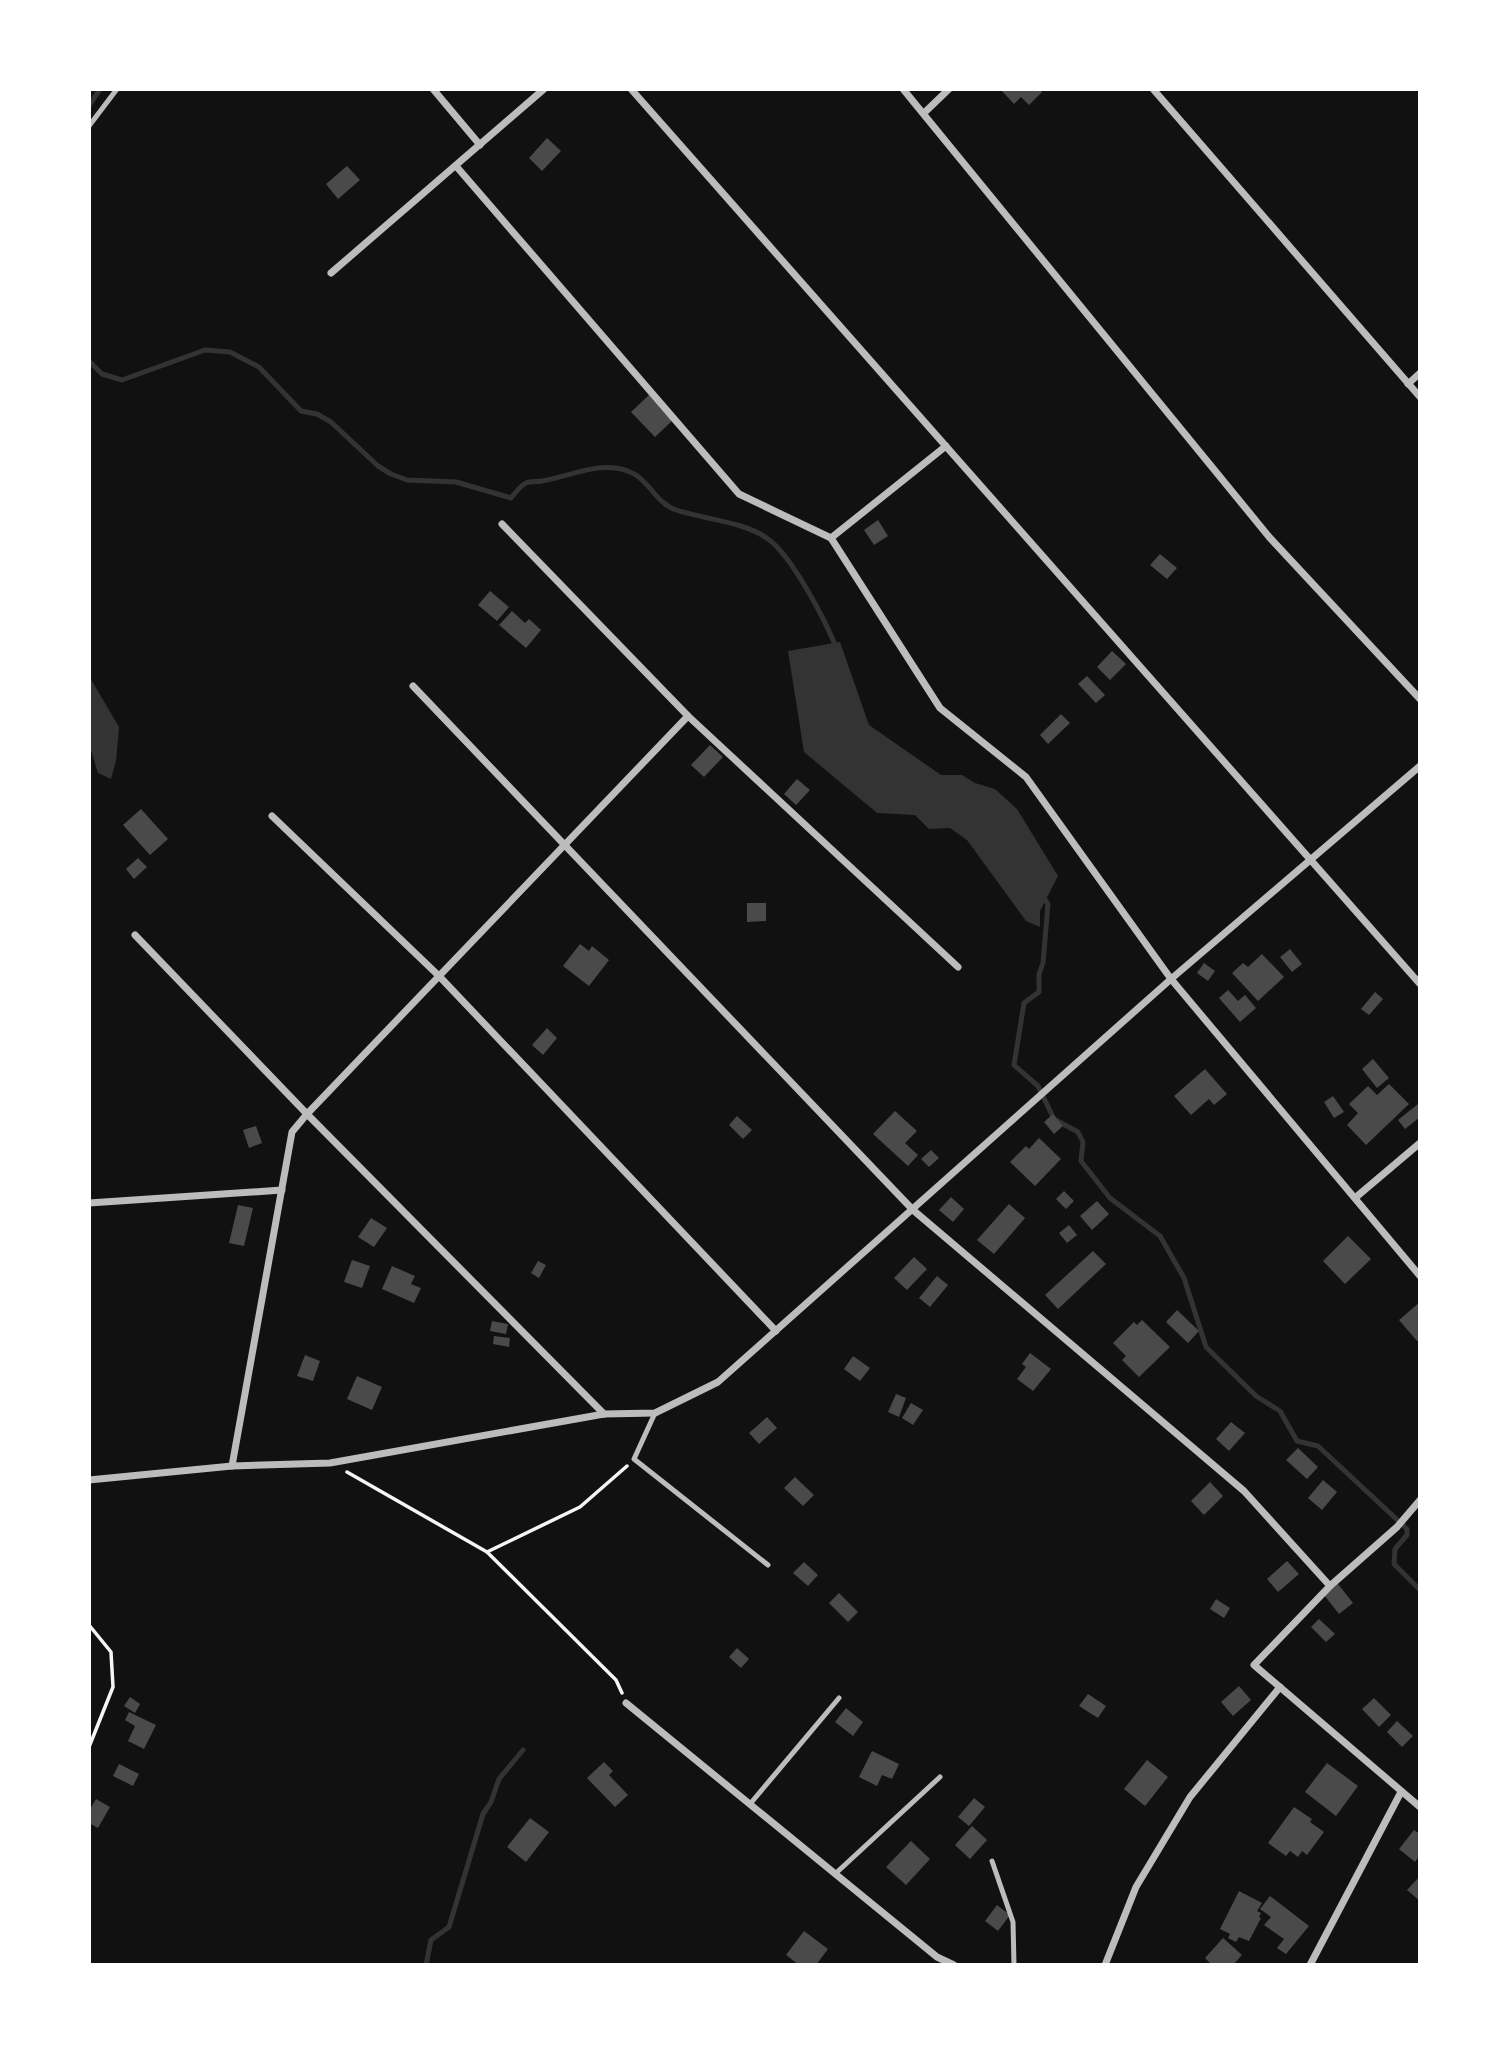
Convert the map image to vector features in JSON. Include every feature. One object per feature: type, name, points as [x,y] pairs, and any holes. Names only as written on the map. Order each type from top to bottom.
[{"type":"street","points":[[433,89],[480,145]]},
{"type":"street","points":[[331,273],[544,89]]},
{"type":"street","points":[[632,89],[1420,984]]},
{"type":"street","points":[[903,89],[1270,538],[1420,699]]},
{"type":"street","points":[[924,113],[948,89]]},
{"type":"street","points":[[1153,89],[1420,397]]},
{"type":"street","points":[[456,166],[739,494],[831,538],[940,708],[1026,777],[1171,979],[1420,1276]]},
{"type":"street","points":[[1408,384],[1420,373]]},
{"type":"street","points":[[831,538],[946,446]]},
{"type":"street","points":[[502,524],[688,716],[958,967]]},
{"type":"street","points":[[412,686],[913,1210],[1244,1491],[1330,1586]]},
{"type":"street","points":[[232,1466],[292,1132],[688,716]]},
{"type":"street","points":[[89,1480],[232,1466],[330,1463],[604,1415],[655,1413],[718,1381],[1171,979],[1420,766]]},
{"type":"street","points":[[272,816],[439,976],[776,1331]]},
{"type":"street","points":[[135,935],[604,1415]]},
{"type":"street","points":[[1355,1198],[1420,1143]]},
{"type":"street","points":[[89,1203],[282,1190]]},
{"type":"street","points":[[1420,1500],[1400,1524],[1330,1586],[1254,1664],[1420,1807]]},
{"type":"street","points":[[1105,1965],[1136,1887],[1190,1797],[1280,1687]]},
{"type":"street","points":[[626,1703],[937,1957],[954,1965]]},
{"type":"street","points":[[1310,1965],[1401,1792]]},
{"type":"street","points":[[929,1965],[937,1957]]},
{"type":"lane","points":[[89,126],[117,89]]},
{"type":"lane","points":[[655,1413],[635,1459],[768,1565]]},
{"type":"lane","points":[[750,1804],[839,1698]]},
{"type":"lane","points":[[835,1874],[940,1777]]},
{"type":"lane","points":[[992,1861],[1013,1922],[1014,1965]]},
{"type":"path","points":[[486,1552],[580,1507],[635,1459]]},
{"type":"path","points":[[330,1463],[486,1552],[616,1680],[626,1703]]},
{"type":"path","points":[[89,1625],[111,1653],[113,1687],[89,1747]]},
{"type":"shaded area","points":[[840,642],[869,725],[941,775],[962,775],[975,783],[995,789],[1017,809],[1058,876],[1040,911],[1040,927],[1026,921],[967,840],[950,828],[929,829],[915,815],[877,813],[804,752],[788,651]]},
{"type":"shaded area","points":[[89,676],[119,727],[116,761],[111,779],[98,773],[89,744]]},
{"type":"building","points":[[1000,89],[1039,89],[1042,92],[1029,105],[1021,97],[1014,104]]},
{"type":"building","points":[[547,138],[561,151],[542,171],[529,158]]},
{"type":"building","points":[[347,166],[360,180],[338,199],[326,184]]},
{"type":"building","points":[[649,395],[673,420],[655,437],[631,412]]},
{"type":"building","points":[[878,520],[888,536],[874,545],[864,530]]},
{"type":"building","points":[[1160,554],[1177,568],[1167,579],[1150,565]]},
{"type":"building","points":[[490,591],[509,607],[497,621],[478,605]]},
{"type":"building","points":[[512,611],[525,623],[529,619],[541,630],[526,648],[499,625]]},
{"type":"building","points":[[1112,651],[1126,664],[1110,680],[1097,667]]},
{"type":"building","points":[[1087,676],[1105,695],[1096,703],[1078,684]]},
{"type":"building","points":[[1061,714],[1070,723],[1048,744],[1040,735]]},
{"type":"building","points":[[710,745],[723,757],[704,777],[691,765]]},
{"type":"building","points":[[797,779],[810,790],[796,805],[784,794]]},
{"type":"building","points":[[141,809],[168,839],[150,855],[123,825]]},
{"type":"building","points":[[138,858],[147,867],[134,879],[126,869]]},
{"type":"building","points":[[747,903],[766,903],[766,921],[747,922]]},
{"type":"building","points":[[580,944],[589,951],[592,946],[609,960],[589,986],[563,966]]},
{"type":"building","points":[[1290,949],[1302,964],[1292,972],[1280,957]]},
{"type":"building","points":[[1262,954],[1284,977],[1258,1001],[1232,973],[1243,963],[1248,967]]},
{"type":"building","points":[[1204,963],[1215,971],[1208,981],[1197,973]]},
{"type":"building","points":[[1228,990],[1238,1001],[1245,995],[1256,1008],[1240,1022],[1219,998]]},
{"type":"building","points":[[1375,992],[1383,999],[1369,1015],[1361,1009]]},
{"type":"building","points":[[547,1028],[557,1038],[543,1055],[532,1045]]},
{"type":"building","points":[[1373,1059],[1389,1078],[1377,1088],[1362,1069]]},
{"type":"building","points":[[1205,1069],[1227,1094],[1214,1105],[1209,1099],[1191,1115],[1174,1096]]},
{"type":"building","points":[[1389,1084],[1409,1104],[1366,1145],[1347,1125],[1358,1113],[1349,1104],[1368,1086],[1377,1095]]},
{"type":"building","points":[[1333,1096],[1344,1112],[1334,1118],[1324,1102]]},
{"type":"building","points":[[1418,1104],[1420,1117],[1405,1129],[1398,1120]]},
{"type":"building","points":[[895,1111],[917,1131],[905,1143],[918,1155],[908,1166],[873,1134]]},
{"type":"building","points":[[1053,1114],[1063,1126],[1054,1134],[1044,1122]]},
{"type":"building","points":[[737,1116],[752,1130],[743,1139],[729,1125]]},
{"type":"building","points":[[256,1126],[262,1143],[249,1148],[243,1130]]},
{"type":"building","points":[[1039,1138],[1061,1159],[1035,1186],[1010,1162],[1026,1146],[1029,1149]]},
{"type":"building","points":[[931,1150],[939,1158],[929,1167],[921,1159]]},
{"type":"building","points":[[1064,1191],[1074,1201],[1066,1209],[1056,1199]]},
{"type":"building","points":[[951,1197],[964,1209],[953,1222],[939,1210]]},
{"type":"building","points":[[1097,1201],[1109,1214],[1092,1230],[1080,1216]]},
{"type":"building","points":[[1009,1204],[1025,1218],[994,1254],[977,1240]]},
{"type":"building","points":[[238,1205],[253,1208],[244,1246],[229,1243]]},
{"type":"building","points":[[371,1218],[387,1228],[374,1247],[358,1237]]},
{"type":"building","points":[[1069,1225],[1077,1235],[1067,1243],[1059,1233]]},
{"type":"building","points":[[1348,1236],[1371,1259],[1345,1284],[1323,1261]]},
{"type":"building","points":[[1093,1251],[1106,1264],[1058,1309],[1045,1295]]},
{"type":"building","points":[[914,1257],[927,1269],[907,1290],[894,1278]]},
{"type":"building","points":[[352,1260],[370,1266],[362,1288],[344,1282]]},
{"type":"building","points":[[538,1261],[546,1265],[539,1278],[531,1273]]},
{"type":"building","points":[[392,1266],[415,1276],[411,1284],[421,1288],[414,1303],[382,1289]]},
{"type":"building","points":[[937,1276],[948,1285],[930,1307],[919,1298]]},
{"type":"building","points":[[1420,1302],[1420,1339],[1417,1341],[1399,1320]]},
{"type":"building","points":[[1177,1310],[1199,1331],[1188,1343],[1166,1322]]},
{"type":"building","points":[[1142,1320],[1170,1347],[1139,1377],[1122,1360],[1126,1356],[1113,1343],[1134,1322],[1137,1325]]},
{"type":"building","points":[[492,1321],[508,1324],[506,1334],[490,1331]]},
{"type":"building","points":[[494,1336],[510,1338],[509,1347],[493,1344]]},
{"type":"building","points":[[1030,1353],[1051,1369],[1033,1391],[1017,1379],[1026,1367],[1022,1364]]},
{"type":"building","points":[[305,1355],[320,1361],[313,1381],[297,1376]]},
{"type":"building","points":[[853,1356],[870,1368],[860,1381],[844,1369]]},
{"type":"building","points":[[357,1376],[382,1387],[372,1410],[347,1399]]},
{"type":"building","points":[[896,1394],[906,1398],[899,1417],[888,1412]]},
{"type":"building","points":[[911,1403],[923,1410],[913,1425],[902,1418]]},
{"type":"building","points":[[767,1417],[777,1428],[759,1444],[749,1433]]},
{"type":"building","points":[[1231,1422],[1245,1433],[1229,1451],[1216,1439]]},
{"type":"building","points":[[1298,1448],[1318,1467],[1307,1479],[1286,1460]]},
{"type":"building","points":[[795,1477],[814,1495],[803,1506],[784,1488]]},
{"type":"building","points":[[1323,1480],[1337,1492],[1322,1510],[1308,1498]]},
{"type":"building","points":[[1210,1482],[1223,1496],[1204,1515],[1191,1501]]},
{"type":"building","points":[[1287,1561],[1299,1574],[1278,1592],[1267,1579]]},
{"type":"building","points":[[804,1562],[818,1575],[808,1586],[793,1573]]},
{"type":"building","points":[[1338,1584],[1353,1603],[1339,1614],[1324,1595]]},
{"type":"building","points":[[839,1593],[858,1612],[848,1622],[829,1603]]},
{"type":"building","points":[[1216,1599],[1230,1608],[1224,1618],[1210,1609]]},
{"type":"building","points":[[1319,1619],[1335,1634],[1326,1642],[1311,1627]]},
{"type":"building","points":[[737,1648],[749,1659],[741,1668],[729,1657]]},
{"type":"building","points":[[1239,1686],[1251,1700],[1233,1716],[1221,1702]]},
{"type":"building","points":[[1088,1694],[1106,1706],[1098,1718],[1079,1706]]},
{"type":"building","points":[[130,1697],[140,1704],[135,1713],[124,1706]]},
{"type":"building","points":[[1374,1698],[1391,1715],[1379,1727],[1362,1709]]},
{"type":"building","points":[[846,1708],[863,1722],[853,1736],[835,1722]]},
{"type":"building","points":[[129,1712],[156,1725],[144,1749],[128,1741],[135,1726],[125,1720]]},
{"type":"building","points":[[1397,1721],[1413,1736],[1402,1747],[1387,1732]]},
{"type":"building","points":[[872,1751],[899,1764],[892,1779],[882,1775],[877,1786],[859,1777]]},
{"type":"building","points":[[1147,1760],[1168,1777],[1145,1806],[1124,1789]]},
{"type":"building","points":[[604,1762],[613,1771],[609,1775],[628,1795],[615,1807],[587,1778]]},
{"type":"building","points":[[1327,1763],[1358,1786],[1336,1816],[1305,1792]]},
{"type":"building","points":[[119,1764],[139,1774],[133,1786],[113,1776]]},
{"type":"building","points":[[974,1798],[985,1807],[969,1826],[958,1817]]},
{"type":"building","points":[[96,1799],[110,1807],[98,1828],[89,1823],[89,1811]]},
{"type":"building","points":[[1294,1807],[1312,1819],[1310,1822],[1324,1832],[1307,1855],[1302,1851],[1298,1857],[1290,1851],[1286,1856],[1268,1843]]},
{"type":"building","points":[[530,1818],[549,1832],[526,1862],[507,1847]]},
{"type":"building","points":[[972,1826],[987,1840],[970,1859],[955,1845]]},
{"type":"building","points":[[1414,1830],[1420,1834],[1420,1855],[1415,1862],[1399,1849]]},
{"type":"building","points":[[911,1841],[930,1859],[906,1885],[886,1867]]},
{"type":"building","points":[[1420,1876],[1420,1901],[1407,1890]]},
{"type":"building","points":[[1239,1891],[1262,1903],[1257,1911],[1261,1913],[1261,1918],[1249,1941],[1239,1937],[1236,1942],[1228,1938],[1230,1934],[1220,1929]]},
{"type":"building","points":[[1270,1896],[1309,1926],[1286,1954],[1277,1948],[1284,1939],[1264,1925],[1271,1917],[1260,1909]]},
{"type":"building","points":[[997,1905],[1010,1915],[998,1931],[985,1921]]},
{"type":"building","points":[[804,1931],[828,1949],[816,1965],[799,1965],[786,1955]]},
{"type":"building","points":[[1223,1938],[1242,1955],[1233,1965],[1212,1965],[1205,1958]]},
{"type":"waterway","points":[[89,106],[100,89]]},
{"type":"waterway","points":[[89,361],[102,374],[122,380],[205,350],[230,352],[259,367],[301,411],[317,414],[331,422],[378,466],[407,480],[456,482],[511,498],[528,482],[589,469],[625,470],[636,475],[659,499],[676,510],[736,525],[768,539],[797,574],[816,605],[836,647]]},
{"type":"waterway","points":[[1042,895],[1048,904],[1039,992],[1024,1003],[1014,1065],[1038,1086],[1054,1119],[1078,1132],[1083,1142],[1081,1161],[1110,1198],[1160,1236],[1184,1278],[1206,1347],[1256,1396],[1280,1411],[1297,1441],[1318,1446],[1407,1529],[1407,1535],[1395,1549],[1394,1564],[1420,1590]]},
{"type":"waterway","points":[[426,1965],[431,1940],[449,1927],[483,1814],[491,1802],[499,1779],[523,1750]]}]
